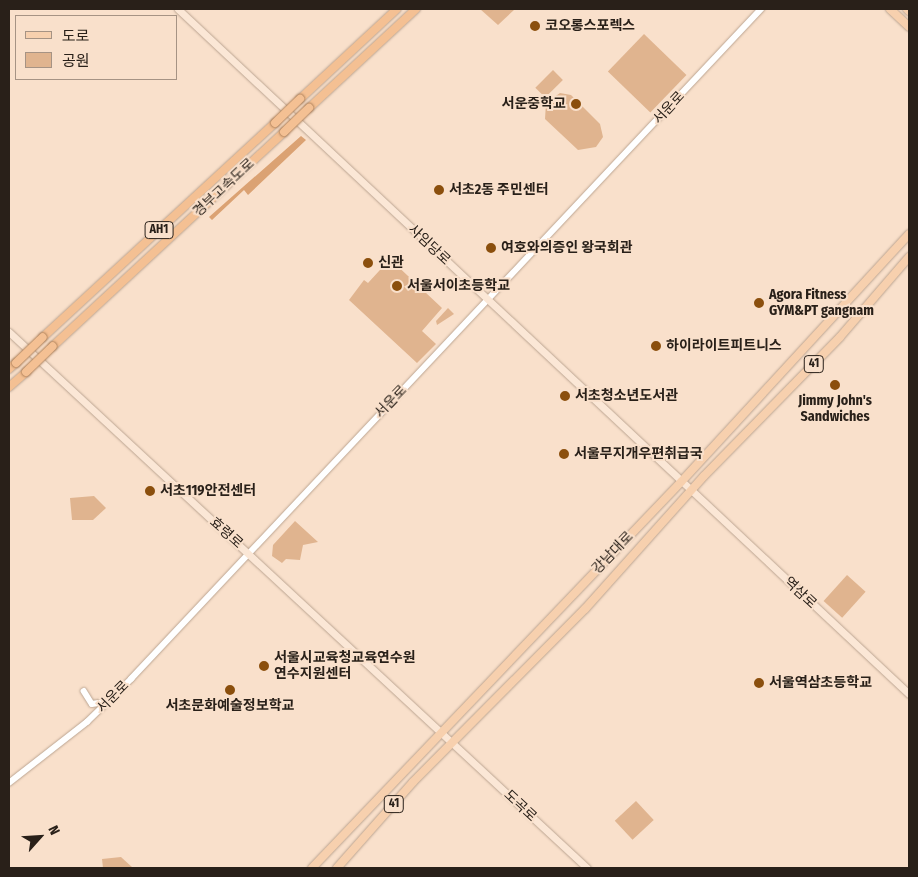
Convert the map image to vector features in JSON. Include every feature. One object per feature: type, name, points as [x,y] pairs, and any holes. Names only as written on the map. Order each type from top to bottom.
[{"type":"highway","name":"경부고속도로","points":[[9,369],[397,9]]},
{"type":"highway","name":"경부고속도로","points":[[9,387],[416,9]]},
{"type":"main road","name":"사임당로","points":[[178,9],[681,482]]},
{"type":"main road","points":[[890,9],[909,27]]},
{"type":"main road","name":"강남대로","points":[[312,868],[681,482],[909,234]]},
{"type":"main road","name":"강남대로","points":[[337,868],[454,743],[585,608],[690,491],[826,351],[909,257]]},
{"type":"main road","name":"효령로","points":[[9,332],[454,743]]},
{"type":"main road","name":"역삼로","points":[[681,482],[909,694]]},
{"type":"main road","name":"도곡로","points":[[454,743],[587,868]]},
{"type":"street","name":"서운로","points":[[9,783],[109,702],[762,9]]},
{"type":"street","points":[[84,691],[92,704],[109,702]]},
{"type":"green space","points":[[480,9],[515,9],[498,25]]},
{"type":"green space","points":[[644,34],[686,75],[650,112],[608,71]]},
{"type":"green space","points":[[553,70],[563,80],[545,98],[535,88]]},
{"type":"green space","points":[[560,93],[571,95],[600,124],[603,137],[596,147],[578,150],[545,119],[546,103]]},
{"type":"green space","points":[[390,259],[442,308],[422,331],[436,344],[417,363],[349,300],[364,280],[368,283]]},
{"type":"green space","points":[[448,308],[454,314],[437,325],[436,321]]},
{"type":"green space","points":[[94,496],[106,508],[93,520],[72,520],[70,498]]},
{"type":"green space","points":[[295,521],[318,542],[303,545],[300,560],[286,559],[282,563],[272,556],[273,545]]},
{"type":"green space","points":[[847,575],[866,592],[842,618],[824,601]]},
{"type":"green space","points":[[636,801],[654,820],[633,840],[615,821]]},
{"type":"green space","points":[[121,857],[133,868],[103,868],[102,859]]},
{"type":"shaded area","points":[[301,136],[306,140],[248,195],[244,190],[212,220],[209,217]]},
{"type":"place","name":"코오롱스포렉스","points":[[535,26]]},
{"type":"place","name":"서운중학교","points":[[576,104]]},
{"type":"place","name":"서초2동 주민센터","points":[[439,190]]},
{"type":"place","name":"여호와의증인 왕국회관","points":[[491,248]]},
{"type":"place","name":"신관","points":[[368,263]]},
{"type":"place","name":"서울서이초등학교","points":[[397,286]]},
{"type":"place","name":"Agora Fitness GYM&PT gangnam","points":[[759,303]]},
{"type":"place","name":"하이라이트피트니스","points":[[656,346]]},
{"type":"place","name":"Jimmy John's Sandwiches","points":[[835,385]]},
{"type":"place","name":"서초청소년도서관","points":[[565,396]]},
{"type":"place","name":"서울무지개우편취급국","points":[[564,454]]},
{"type":"place","name":"서초119안전센터","points":[[150,491]]},
{"type":"place","name":"서울시교육청교육연수원 연수지원센터","points":[[264,666]]},
{"type":"place","name":"서울역삼초등학교","points":[[759,683]]},
{"type":"place","name":"서초문화예술정보학교","points":[[230,690]]}]
